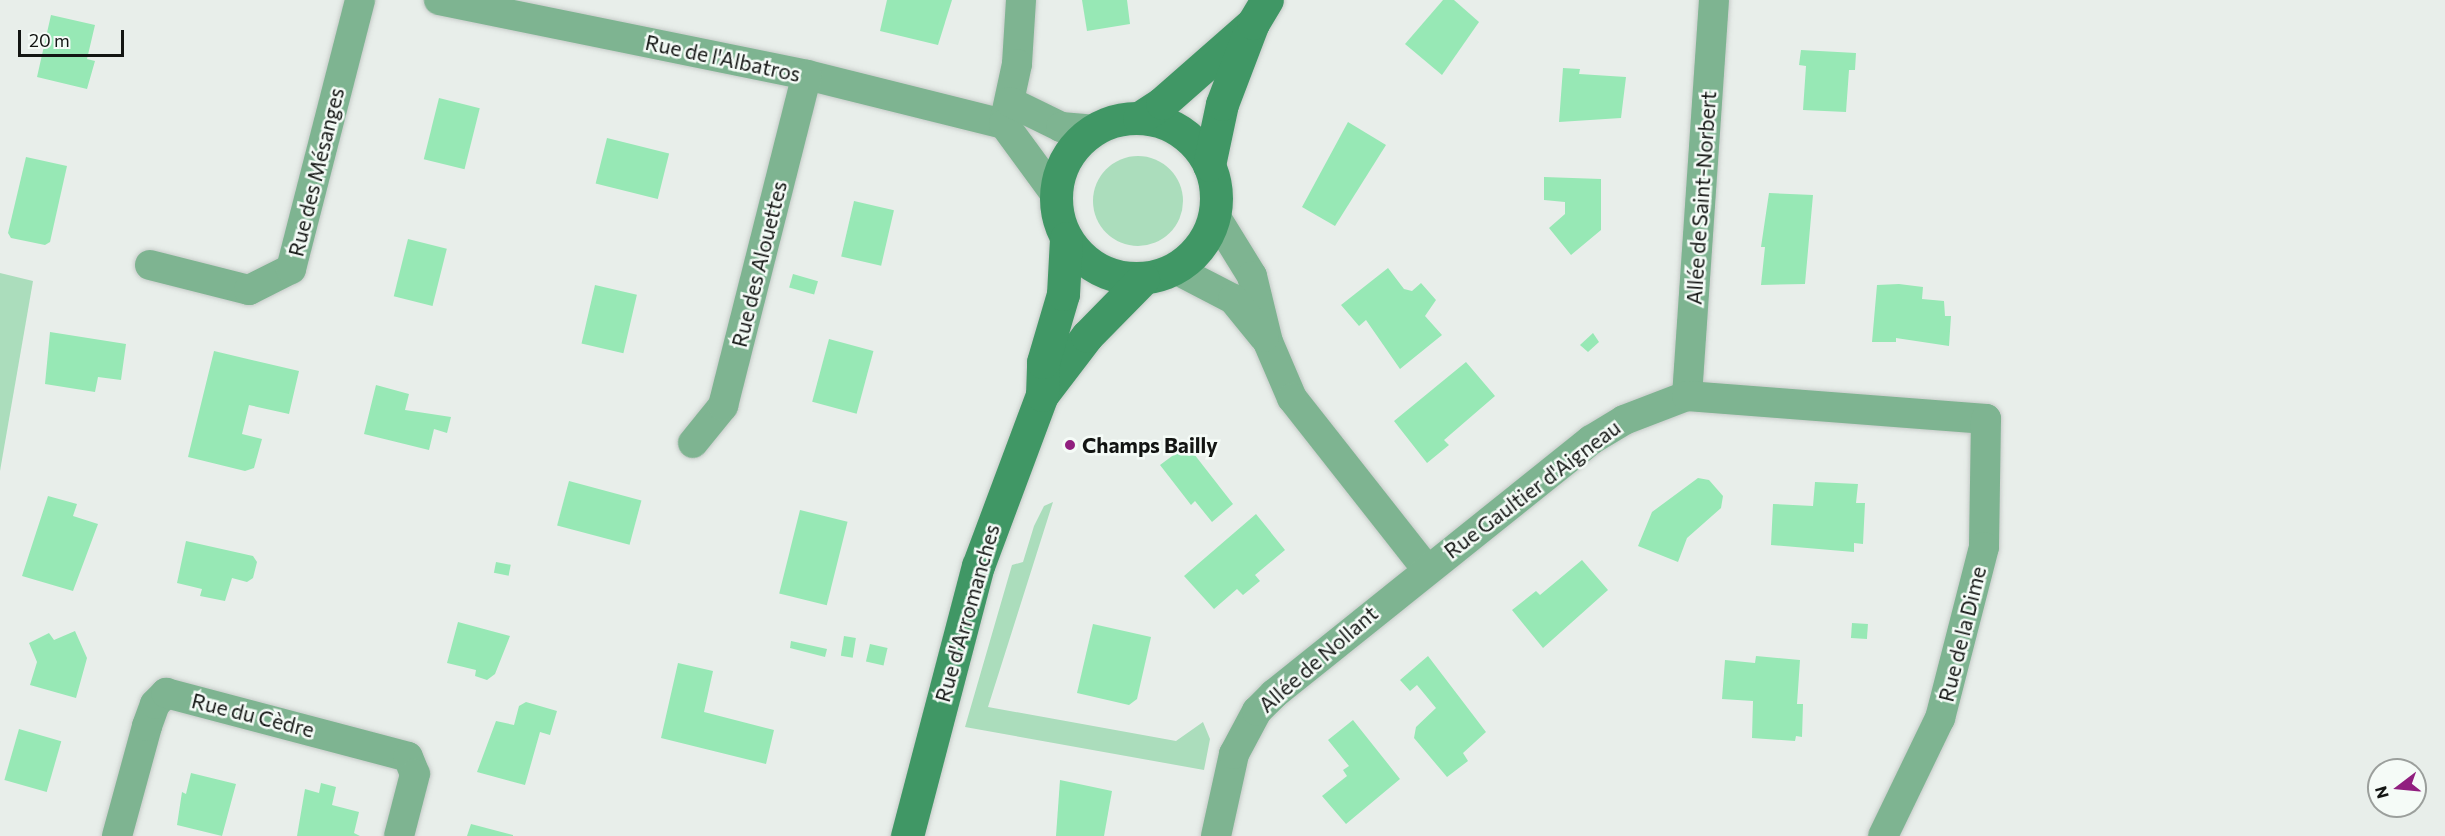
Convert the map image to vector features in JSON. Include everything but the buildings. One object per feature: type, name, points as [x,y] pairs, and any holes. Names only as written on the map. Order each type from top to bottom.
[{"type":"main road","points":[[1139,118],[1181,131],[1209,165],[1216,190],[1215,216],[1201,246],[1175,269],[1143,279],[1099,270],[1066,238],[1056,195],[1063,165],[1093,130],[1139,118],[1162,103],[1260,12]]},
{"type":"main road","points":[[1209,165],[1219,113],[1260,12]]},
{"type":"main road","name":"Rue d'Arromanches","points":[[1042,395],[1043,362],[1063,294],[1066,238]]},
{"type":"main road","name":"Rue d'Arromanches","points":[[907,836],[981,556],[1042,395],[1087,336],[1143,279]]},
{"type":"street","name":"Rue des Mésanges","points":[[150,265],[249,290],[291,269],[360,0]]},
{"type":"street","name":"Rue de l'Albatros","points":[[440,0],[807,75],[1007,113],[1061,128],[1093,130]]},
{"type":"street","points":[[1021,0],[1007,113],[1056,195]]},
{"type":"street","name":"Allée de Saint-Norbert","points":[[1687,396],[1714,0]]},
{"type":"street","name":"Rue des Alouettes","points":[[693,443],[723,406],[807,75]]},
{"type":"street","name":"Rue Gaultier d'Aigneau","points":[[1215,216],[1252,276],[1268,342],[1292,398],[1425,568],[1590,440],[1624,420],[1687,396],[1986,419]]},
{"type":"street","name":"Rue Gaultier d'Aigneau","points":[[1175,269],[1233,299],[1268,342]]},
{"type":"street","name":"Rue de la Dime","points":[[1883,836],[1940,718],[1984,547],[1986,419]]},
{"type":"street","name":"Allée de Nollant","points":[[1216,836],[1234,754],[1257,711],[1425,568]]},
{"type":"street","name":"Rue du Cèdre","points":[[117,836],[154,704],[166,693],[408,757],[415,774],[399,836]]},
{"type":"green space","points":[[1138,156],[1155,160],[1170,169],[1179,184],[1183,201],[1179,218],[1170,233],[1155,242],[1138,246],[1121,242],[1106,233],[1097,218],[1093,201],[1097,184],[1106,169],[1121,160]]},
{"type":"green space","points":[[0,273],[33,281],[0,471]]},
{"type":"green space","points":[[1053,502],[988,707],[1176,741],[1203,722],[1210,739],[1204,770],[965,727],[1012,565],[1023,562],[1034,526],[1044,506]]},
{"type":"place","name":"Champs Bailly","points":[[1070,445]]}]
